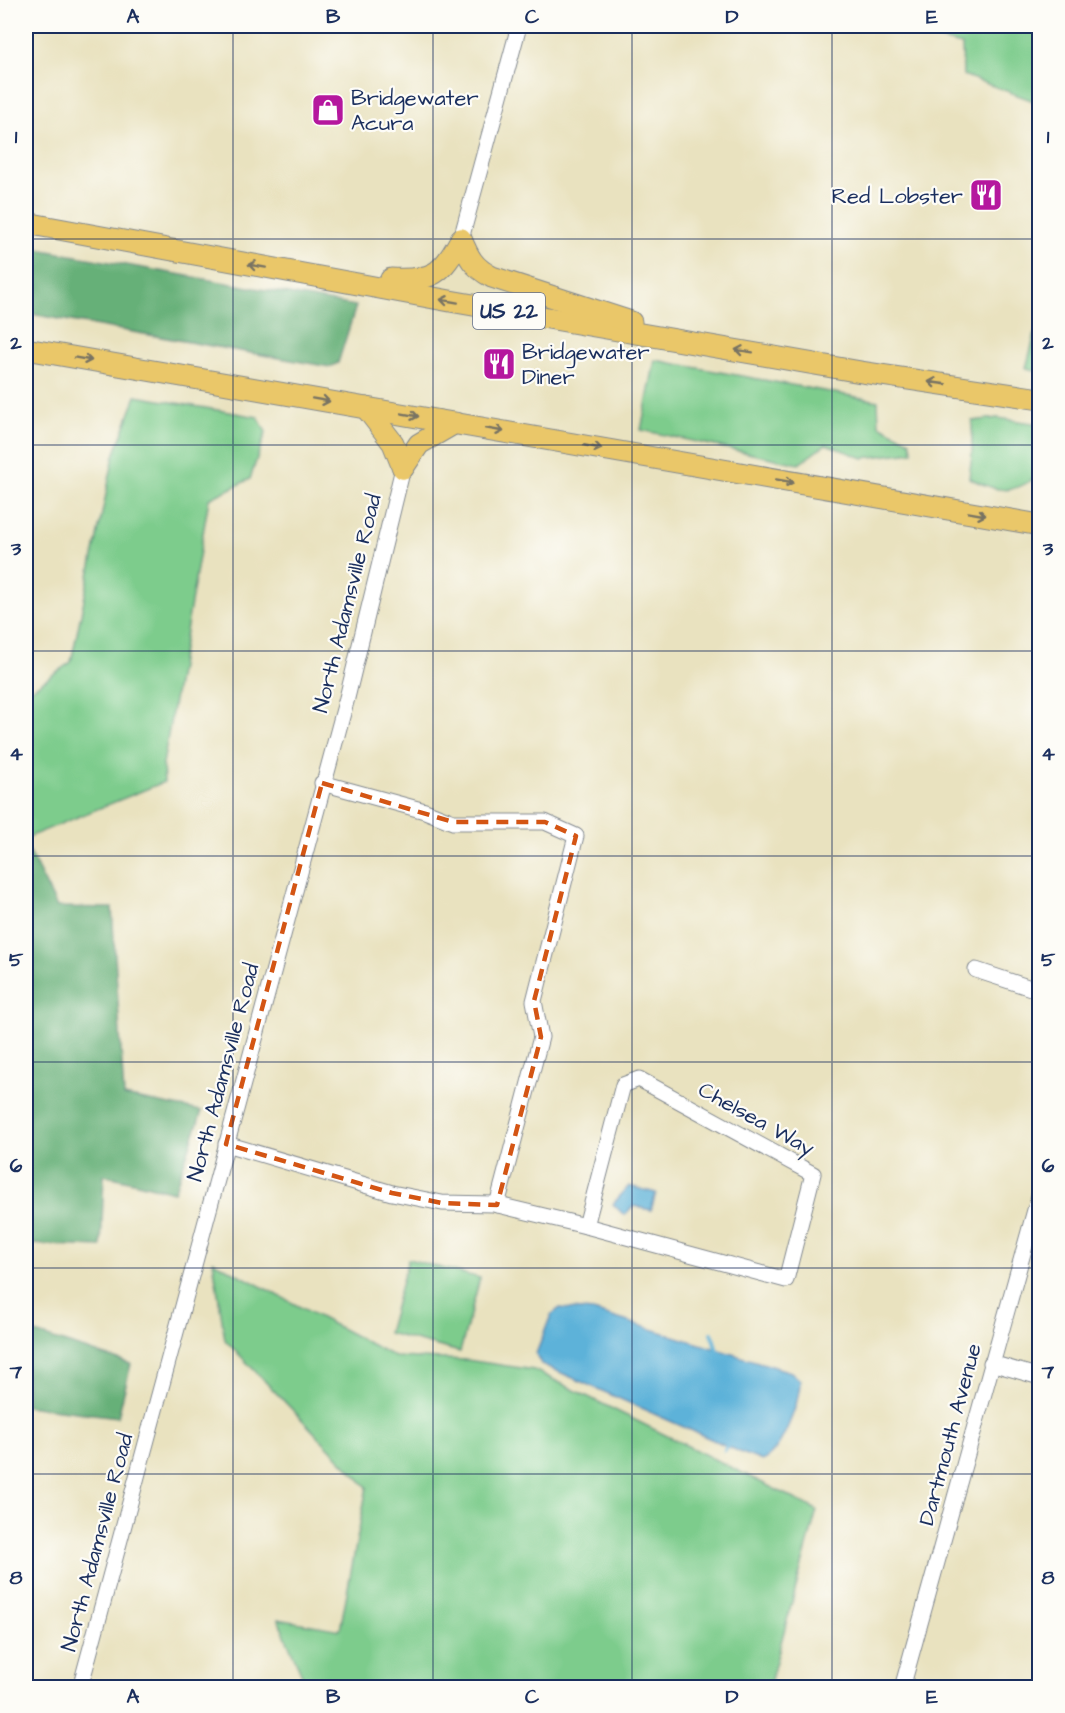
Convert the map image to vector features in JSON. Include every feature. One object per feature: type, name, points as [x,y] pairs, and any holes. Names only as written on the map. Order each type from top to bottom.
[{"type":"highway","name":"US 22","points":[[26,223],[684,341],[1040,399]]},
{"type":"highway","points":[[318,276],[419,280],[430,277],[447,264],[461,239]]},
{"type":"highway","points":[[461,239],[466,256],[473,265],[492,277],[604,312],[684,341]]},
{"type":"highway","points":[[26,349],[1040,525]]},
{"type":"highway","points":[[366,408],[393,443],[403,468]]},
{"type":"highway","points":[[403,468],[426,438],[454,423]]},
{"type":"street","points":[[461,239],[519,26]]},
{"type":"street","name":"North Adamsville Road","points":[[80,1688],[368,616],[403,468]]},
{"type":"street","points":[[322,783],[425,811],[453,822],[545,822],[576,836],[534,1001],[541,1037],[497,1205]]},
{"type":"street","points":[[976,970],[1040,991]]},
{"type":"street","name":"Chelsea Way","points":[[226,1144],[392,1193],[442,1203],[497,1205],[586,1226],[786,1280],[813,1174],[639,1079],[623,1085],[586,1226]]},
{"type":"street","name":"Dartmouth Avenue","points":[[902,1688],[1040,1192]]},
{"type":"street","points":[[992,1363],[1040,1377]]},
{"type":"highlighted area","points":[[322,783],[453,822],[545,822],[576,836],[534,1001],[541,1037],[497,1205],[442,1203],[392,1193],[226,1144]]},
{"type":"green space","points":[[882,26],[1039,26],[1039,103],[963,75],[962,45]]},
{"type":"green space","points":[[26,247],[356,306],[338,363],[330,367],[26,313]]},
{"type":"green space","points":[[1039,319],[1039,371],[1026,368]]},
{"type":"green space","points":[[655,360],[878,401],[879,425],[910,441],[913,452],[863,458],[826,444],[799,464],[641,430]]},
{"type":"green space","points":[[136,396],[258,417],[266,432],[250,479],[209,499],[163,764],[164,782],[26,838],[26,693],[71,662],[114,456]]},
{"type":"green space","points":[[998,418],[1039,424],[1039,475],[1012,489],[997,489],[969,478],[972,421]]},
{"type":"green space","points":[[26,845],[57,907],[112,908],[124,1096],[202,1111],[174,1192],[104,1175],[101,1247],[27,1244],[26,1252]]},
{"type":"green space","points":[[408,1259],[480,1278],[460,1352],[388,1333]]},
{"type":"green space","points":[[213,1261],[395,1357],[467,1360],[534,1370],[817,1510],[769,1687],[307,1687],[278,1619],[340,1630],[367,1487],[225,1340]]},
{"type":"green space","points":[[26,1330],[131,1364],[118,1417],[26,1406]]},
{"type":"water","points":[[629,1186],[656,1193],[651,1210],[634,1206],[624,1215],[613,1204]]},
{"type":"water","points":[[560,1308],[593,1311],[791,1372],[800,1380],[799,1389],[789,1425],[783,1437],[769,1456],[762,1461],[541,1364],[536,1354],[551,1315]]},
{"type":"waterway","points":[[712,1333],[717,1352]]},
{"type":"waterway","points":[[725,1450],[728,1442]]},
{"type":"place","name":"Bridgewater Acura","points":[[328,110]]},
{"type":"place","name":"Red Lobster","points":[[986,195]]},
{"type":"place","name":"Bridgewater Diner","points":[[499,364]]}]
